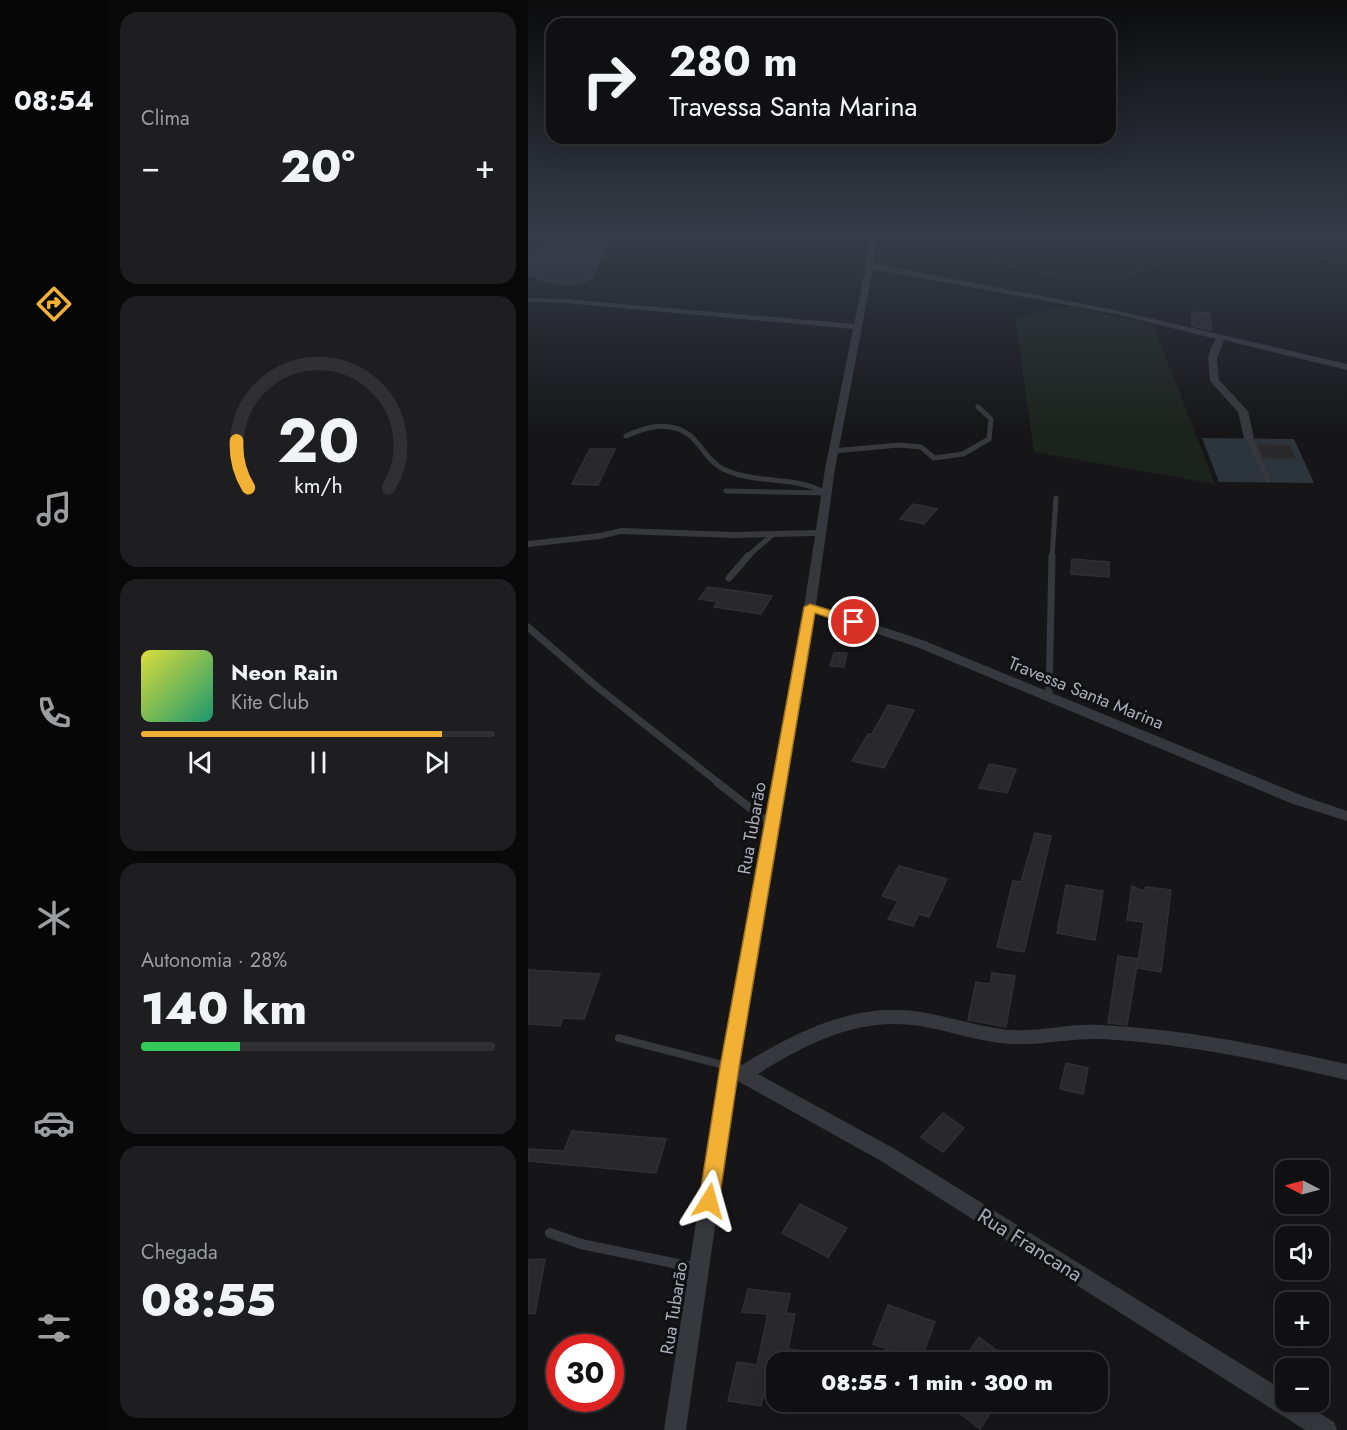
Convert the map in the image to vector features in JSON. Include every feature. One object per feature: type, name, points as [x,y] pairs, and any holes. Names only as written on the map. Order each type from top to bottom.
[{"type":"street","points":[[528,300],[564,301],[858,327]]},
{"type":"street","name":"Rua Tubarão","points":[[675,1430],[699,1268],[736,1071],[772,825],[810,607],[826,493],[863,300]]},
{"type":"street","points":[[1050,300],[1115,312],[1347,367]]},
{"type":"street","points":[[1221,338],[1215,345],[1214,352],[1215,381],[1243,411],[1249,438]]},
{"type":"street","points":[[528,544],[627,530],[772,535],[820,533]]},
{"type":"street","name":"Travessa Santa Marina","points":[[810,607],[921,644],[1298,801],[1347,816]]},
{"type":"street","points":[[736,1071],[846,1024],[887,1016],[908,1017],[990,1035],[1014,1037],[1097,1032],[1151,1037],[1283,1058],[1347,1072]]},
{"type":"street","name":"Rua Francana","points":[[736,1071],[888,1155],[1326,1430]]},
{"type":"lane","points":[[833,451],[899,445],[921,447],[934,458],[954,457],[982,445],[989,439],[991,419],[978,407]]},
{"type":"lane","points":[[626,436],[646,427],[682,429],[697,440],[711,463],[721,468],[751,478],[802,482],[826,493]]},
{"type":"lane","points":[[1249,438],[1268,480]]},
{"type":"lane","points":[[726,491],[826,493]]},
{"type":"lane","points":[[1049,697],[1052,665],[1052,539],[1056,498]]},
{"type":"lane","points":[[729,578],[761,542],[772,535]]},
{"type":"lane","points":[[528,627],[596,686],[772,825]]},
{"type":"lane","points":[[620,1038],[736,1071]]},
{"type":"lane","points":[[550,1233],[581,1244],[699,1268]]},
{"type":"shaded area","points":[[1070,306],[1153,324],[1215,484],[1034,452],[1015,317]]},
{"type":"shaded area","points":[[1202,438],[1294,439],[1314,483],[1219,482]]},
{"type":"building","points":[[1192,312],[1210,313],[1211,330],[1192,326]]},
{"type":"building","points":[[1257,444],[1290,445],[1296,459],[1263,458]]},
{"type":"building","points":[[590,449],[615,449],[598,485],[572,484]]},
{"type":"building","points":[[913,504],[937,509],[924,524],[900,519]]},
{"type":"building","points":[[1072,559],[1109,562],[1109,577],[1071,574]]},
{"type":"building","points":[[708,587],[772,596],[761,614],[714,607],[718,602],[699,599]]},
{"type":"building","points":[[834,653],[847,653],[844,667],[830,666]]},
{"type":"building","points":[[888,705],[914,710],[884,768],[852,761],[868,734],[872,734]]},
{"type":"building","points":[[989,764],[1016,769],[1007,793],[979,788]]},
{"type":"building","points":[[1035,833],[1051,836],[1024,952],[997,947],[1013,881],[1021,882]]},
{"type":"building","points":[[899,866],[947,879],[929,917],[919,914],[913,926],[888,919],[898,901],[882,896]]},
{"type":"building","points":[[1066,885],[1103,891],[1095,940],[1057,933]]},
{"type":"building","points":[[1132,886],[1143,891],[1146,887],[1171,890],[1161,972],[1137,968],[1144,922],[1127,920]]},
{"type":"building","points":[[1118,956],[1138,959],[1127,1025],[1108,1023]]},
{"type":"building","points":[[528,970],[600,974],[584,1019],[563,1018],[560,1026],[528,1024]]},
{"type":"building","points":[[992,973],[1015,976],[1006,1027],[968,1020],[976,982],[990,984]]},
{"type":"building","points":[[1066,1063],[1088,1068],[1083,1094],[1060,1089]]},
{"type":"building","points":[[943,1113],[964,1128],[943,1152],[921,1137]]},
{"type":"building","points":[[572,1131],[666,1139],[656,1173],[528,1161],[528,1149],[564,1151]]},
{"type":"building","points":[[800,1204],[847,1228],[828,1257],[782,1233]]},
{"type":"building","points":[[545,1259],[535,1314],[528,1313],[528,1260]]},
{"type":"building","points":[[748,1289],[790,1294],[786,1313],[795,1314],[788,1349],[814,1352],[766,1352],[766,1394],[764,1394],[761,1406],[728,1401],[737,1362],[757,1365],[768,1314],[742,1312]]},
{"type":"building","points":[[888,1305],[935,1322],[924,1352],[888,1352],[889,1350],[873,1344]]},
{"type":"building","points":[[979,1337],[999,1352],[969,1352]]},
{"type":"building","points":[[958,1412],[991,1412],[980,1429]]},
{"type":"route","points":[[709,1201],[729,1067],[810,607],[854,622]]}]
